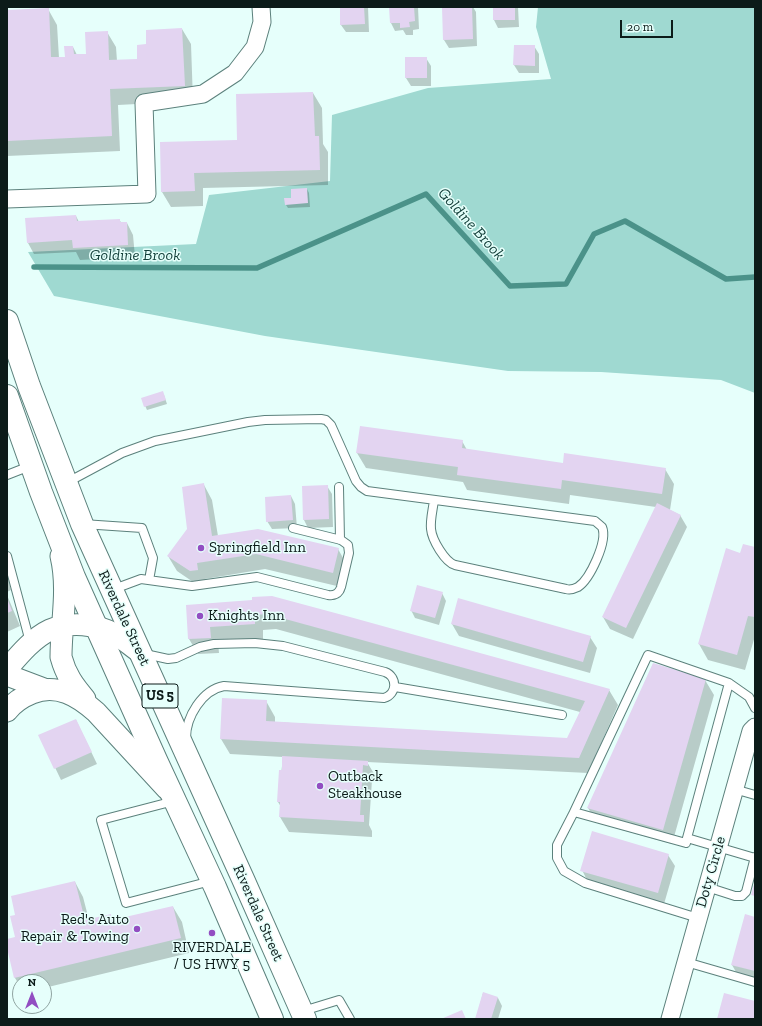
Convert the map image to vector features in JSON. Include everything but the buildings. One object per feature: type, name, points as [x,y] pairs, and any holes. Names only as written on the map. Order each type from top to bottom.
[{"type":"main road","name":"Riverdale Street","points":[[7,321],[23,370],[82,524],[303,1015]]},
{"type":"main road","name":"Riverdale Street","points":[[7,396],[53,524],[95,626],[212,881],[272,1019]]},
{"type":"street","points":[[7,199],[146,194],[144,102],[203,94],[235,73],[255,47],[262,22],[261,7]]},
{"type":"street","points":[[53,524],[64,570],[65,604],[62,626],[62,656],[64,667],[72,684],[173,797]]},
{"type":"street","points":[[7,669],[31,644],[50,630],[62,626],[78,624],[95,626],[115,634],[140,652]]},
{"type":"street","points":[[7,674],[44,689]]},
{"type":"street","points":[[7,711],[24,696],[44,689],[53,689],[66,692],[79,698],[96,712]]},
{"type":"street","name":"Doty Circle","points":[[670,1019],[750,731],[755,727]]},
{"type":"lane","points":[[66,483],[122,453],[155,441],[248,422],[315,418],[326,420],[331,425],[356,481],[367,491],[595,521],[602,527],[604,537],[595,565],[589,575],[579,586],[571,589],[455,565],[448,562],[444,557],[432,533],[431,526],[434,500]]},
{"type":"lane","points":[[7,476],[32,466]]},
{"type":"lane","points":[[338,487],[340,540]]},
{"type":"lane","points":[[82,524],[142,528],[153,558],[149,580]]},
{"type":"lane","points":[[111,590],[139,579],[192,586],[257,577],[333,595],[340,590],[349,553],[348,545],[340,540],[292,528]]},
{"type":"lane","points":[[7,556],[31,644]]},
{"type":"lane","points":[[140,652],[168,659],[176,658],[200,647],[214,644],[268,644],[283,646],[385,672],[393,678],[395,687],[392,693],[384,698],[224,686],[215,688],[200,702],[189,721],[186,731],[186,755]]},
{"type":"lane","points":[[698,918],[585,883],[564,871],[557,858],[557,845],[648,655],[729,683],[754,701]]},
{"type":"lane","points":[[574,812],[686,843],[729,683]]},
{"type":"lane","points":[[395,687],[562,715]]},
{"type":"lane","points":[[734,789],[755,795]]},
{"type":"lane","points":[[173,797],[101,820],[126,903],[212,881]]},
{"type":"lane","points":[[687,838],[755,858],[746,892],[742,896],[735,896],[707,887]]},
{"type":"lane","points":[[686,962],[755,982]]},
{"type":"lane","points":[[303,1015],[339,1000],[350,1019]]},
{"type":"shaded area","points":[[538,7],[755,7],[755,393],[721,380],[601,372],[508,371],[265,336],[54,296],[28,252],[196,244],[209,195],[330,181],[332,115],[428,88],[551,79],[536,27]]},
{"type":"waterway","name":"Goldine Brook","points":[[34,267],[257,268],[426,194],[510,286],[566,284],[594,234],[625,221],[726,279],[755,277]]},
{"type":"place","name":"Springfield Inn","points":[[201,548]]},
{"type":"place","name":"Knights Inn","points":[[200,616]]},
{"type":"place","name":"Outback Steakhouse","points":[[320,786]]},
{"type":"place","name":"Red's Auto Repair & Towing","points":[[137,929]]},
{"type":"place","name":"RIVERDALE / US HWY 5","points":[[212,933]]}]
